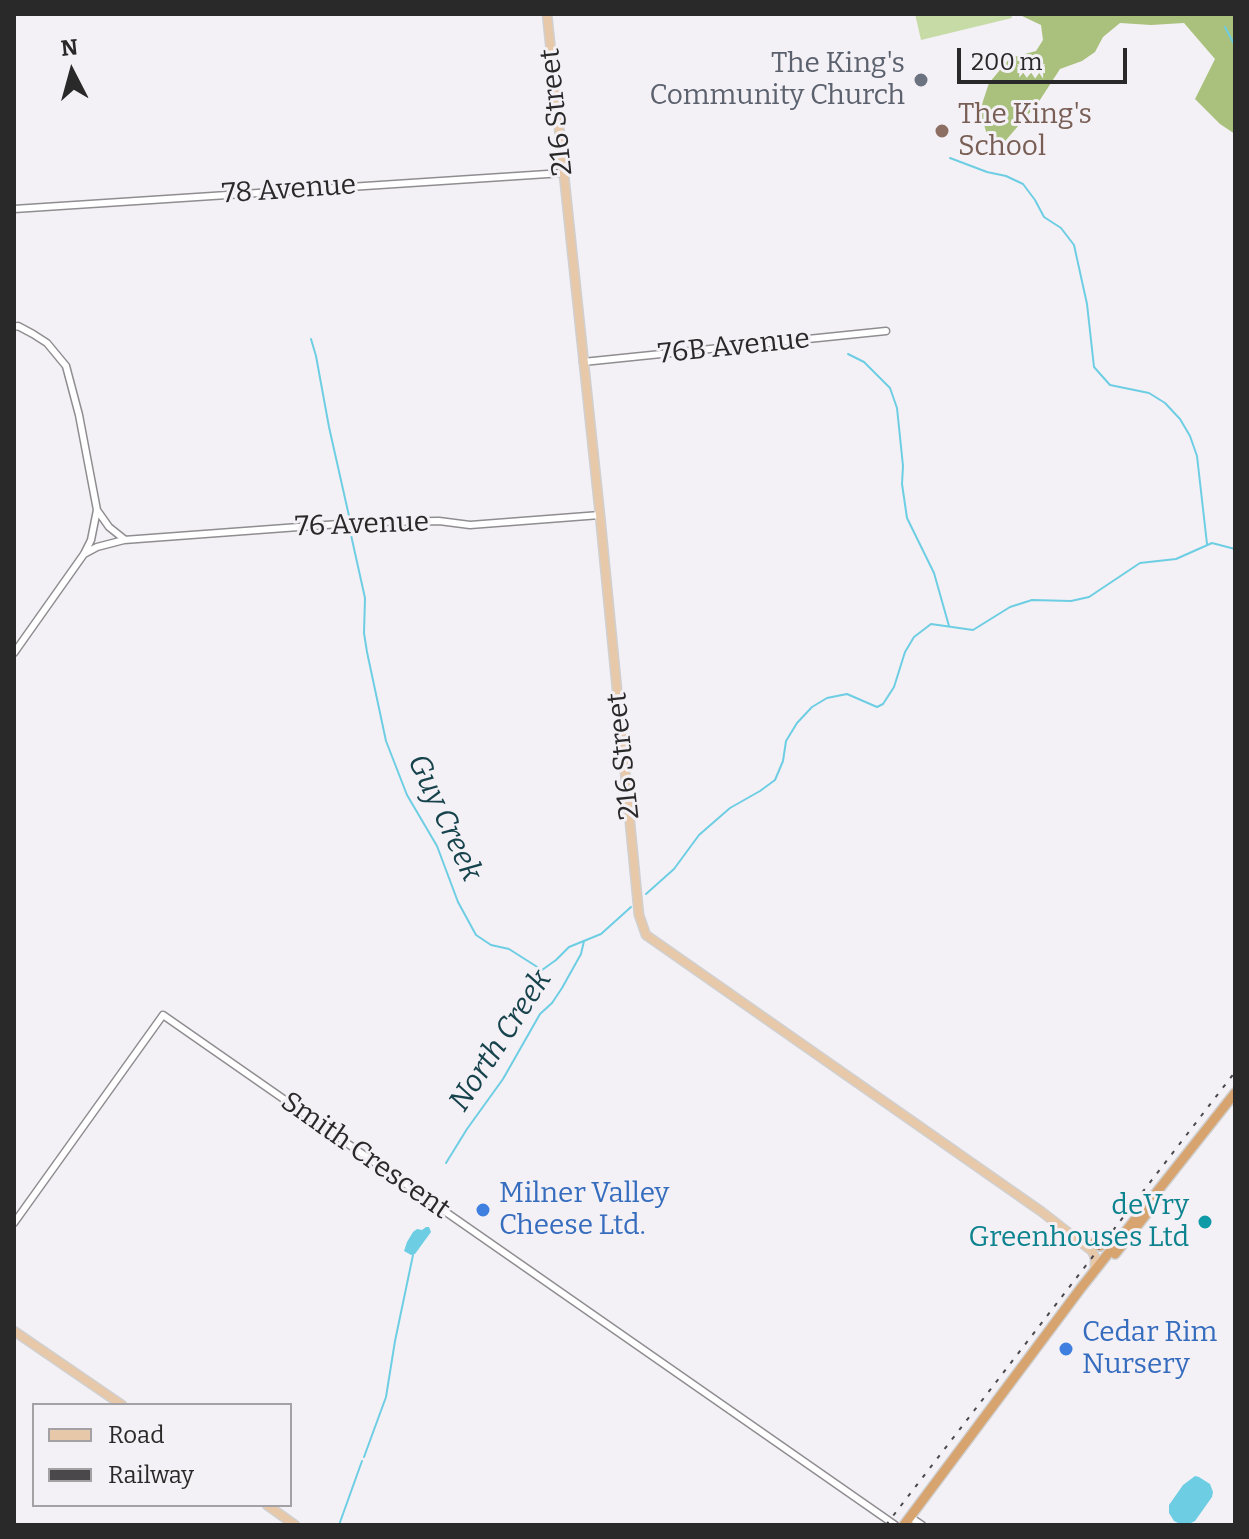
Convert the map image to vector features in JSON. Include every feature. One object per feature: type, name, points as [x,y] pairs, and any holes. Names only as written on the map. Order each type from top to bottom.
[{"type":"highway","points":[[907,1521],[991,1410],[1017,1382],[1134,1220],[1235,1093]]},
{"type":"highway","points":[[1100,1267],[1143,1220],[1198,1141]]},
{"type":"highway","points":[[1090,1243],[1100,1246],[1114,1241],[1134,1220]]},
{"type":"main road","name":"216 Street","points":[[547,14],[639,915],[646,935],[1042,1212],[1092,1251],[1100,1267]]},
{"type":"main road","points":[[1042,1212],[1090,1243],[1102,1255],[1100,1267]]},
{"type":"main road","points":[[14,1331],[119,1403]]},
{"type":"main road","points":[[270,1507],[295,1525]]},
{"type":"street","name":"78 Avenue","points":[[14,209],[563,173]]},
{"type":"street","points":[[14,327],[18,326],[47,343],[66,366],[97,510],[91,540],[84,554],[14,653]]},
{"type":"street","name":"76B Avenue","points":[[583,362],[886,331]]},
{"type":"street","points":[[97,510],[109,527],[124,540]]},
{"type":"street","name":"76 Avenue","points":[[84,554],[124,540],[366,522],[439,521],[470,525],[600,515]]},
{"type":"street","name":"Smith Crescent","points":[[14,1222],[163,1015],[895,1525]]},
{"type":"street","points":[[907,1521],[922,1525]]},
{"type":"green space","points":[[915,14],[1011,14],[1012,18],[921,40]]},
{"type":"green space","points":[[1021,14],[1235,14],[1235,134],[1195,99],[1215,59],[1184,23],[1120,23],[1103,37],[1095,52],[1082,61],[1060,69],[1038,103],[1000,147],[987,135],[980,110],[989,83],[1010,58],[1036,51],[1043,40],[1041,25]]},
{"type":"water","points":[[426,1227],[431,1232],[415,1254],[404,1251],[413,1232]]},
{"type":"water","points":[[1195,1476],[1210,1484],[1212,1497],[1195,1521],[1180,1524],[1169,1513],[1169,1505],[1183,1485]]},
{"type":"waterway","points":[[1225,27],[1235,46]]},
{"type":"waterway","points":[[950,158],[1023,184],[1044,217],[1061,228],[1074,245],[1087,304],[1094,367],[1110,385],[1149,393],[1165,403],[1180,419],[1197,456],[1207,544]]},
{"type":"waterway","name":"Guy Creek","points":[[311,339],[349,516]]},
{"type":"waterway","points":[[848,354],[864,362],[890,388],[897,408],[907,518],[934,573],[949,626]]},
{"type":"waterway","name":"Guy Creek","points":[[351,535],[365,598],[367,652],[386,741],[407,795],[437,846],[458,902],[476,935],[491,945],[509,949],[542,970],[569,947],[601,934],[631,907]]},
{"type":"waterway","name":"Guy Creek","points":[[646,894],[674,869],[699,835],[730,808],[775,780],[783,761],[786,741],[812,707],[827,698],[847,694],[877,707],[883,704],[894,687],[905,652],[914,637],[931,624],[973,630],[1010,607],[1032,600],[1071,601],[1089,597],[1140,563],[1176,559],[1212,543],[1235,549]]},
{"type":"waterway","name":"North Creek","points":[[446,1163],[503,1079],[540,1014],[562,988],[581,954],[584,941]]},
{"type":"waterway","name":"North Creek","points":[[364,1457],[386,1397],[413,1255]]},
{"type":"waterway","name":"North Creek","points":[[339,1525],[362,1461]]},
{"type":"railway","points":[[886,1525],[1235,1072]]},
{"type":"place","name":"The King's Community Church","points":[[921,80]]},
{"type":"place","name":"The King's School","points":[[942,131]]},
{"type":"place","name":"Milner Valley Cheese Ltd.","points":[[483,1210]]},
{"type":"place","name":"deVry Greenhouses Ltd","points":[[1205,1222]]},
{"type":"place","name":"Cedar Rim Nursery","points":[[1066,1349]]}]
